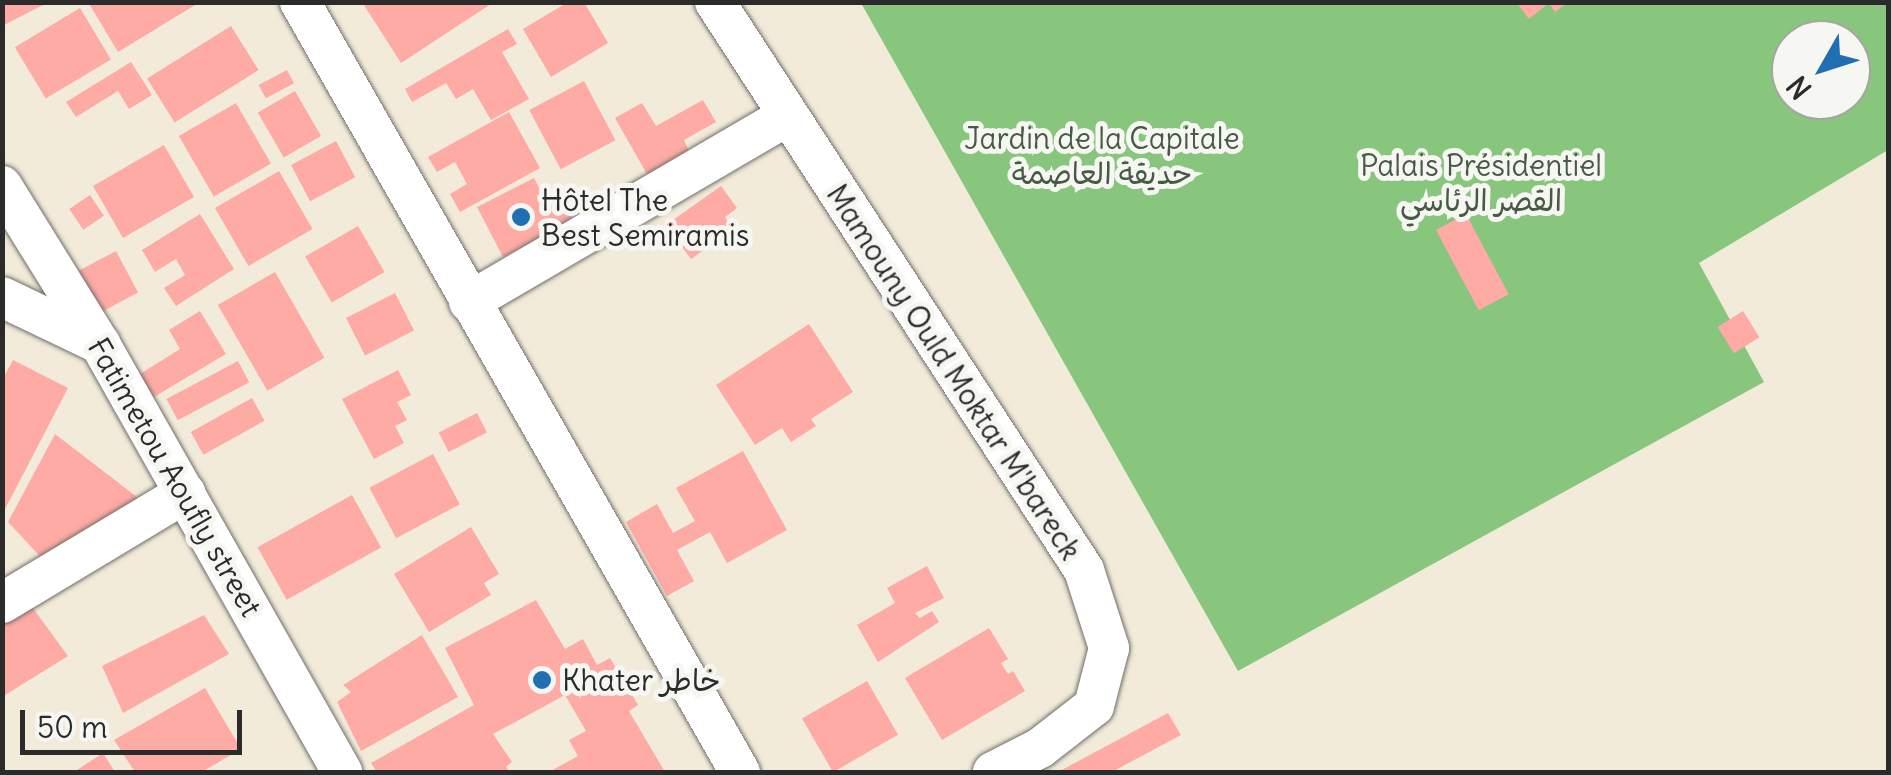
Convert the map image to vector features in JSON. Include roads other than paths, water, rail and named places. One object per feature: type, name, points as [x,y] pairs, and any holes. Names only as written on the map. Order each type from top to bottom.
[{"type":"street","points":[[300,2],[740,772]]},
{"type":"street","name":"Mamouny Ould Moktar M'bareck","points":[[715,2],[786,117],[1084,570],[1109,648],[1094,706],[1040,748],[993,772]]},
{"type":"street","points":[[469,302],[786,117]]},
{"type":"street","name":"Fatimetou Aoufly street","points":[[2,186],[100,344],[342,772]]},
{"type":"street","points":[[2,298],[100,344]]},
{"type":"street","points":[[2,603],[185,494]]},
{"type":"place","name":"Hôtel The Best Semiramis","points":[[521,217]]},
{"type":"place","name":"Khater خاطر","points":[[542,680]]},
{"type":"park label","name":"Jardin de la Capitale حديقة العاصمة","points":[[1102,155]]},
{"type":"park label","name":"Palais Présidentiel القصر الرئاسي","points":[[1481,182]]}]
